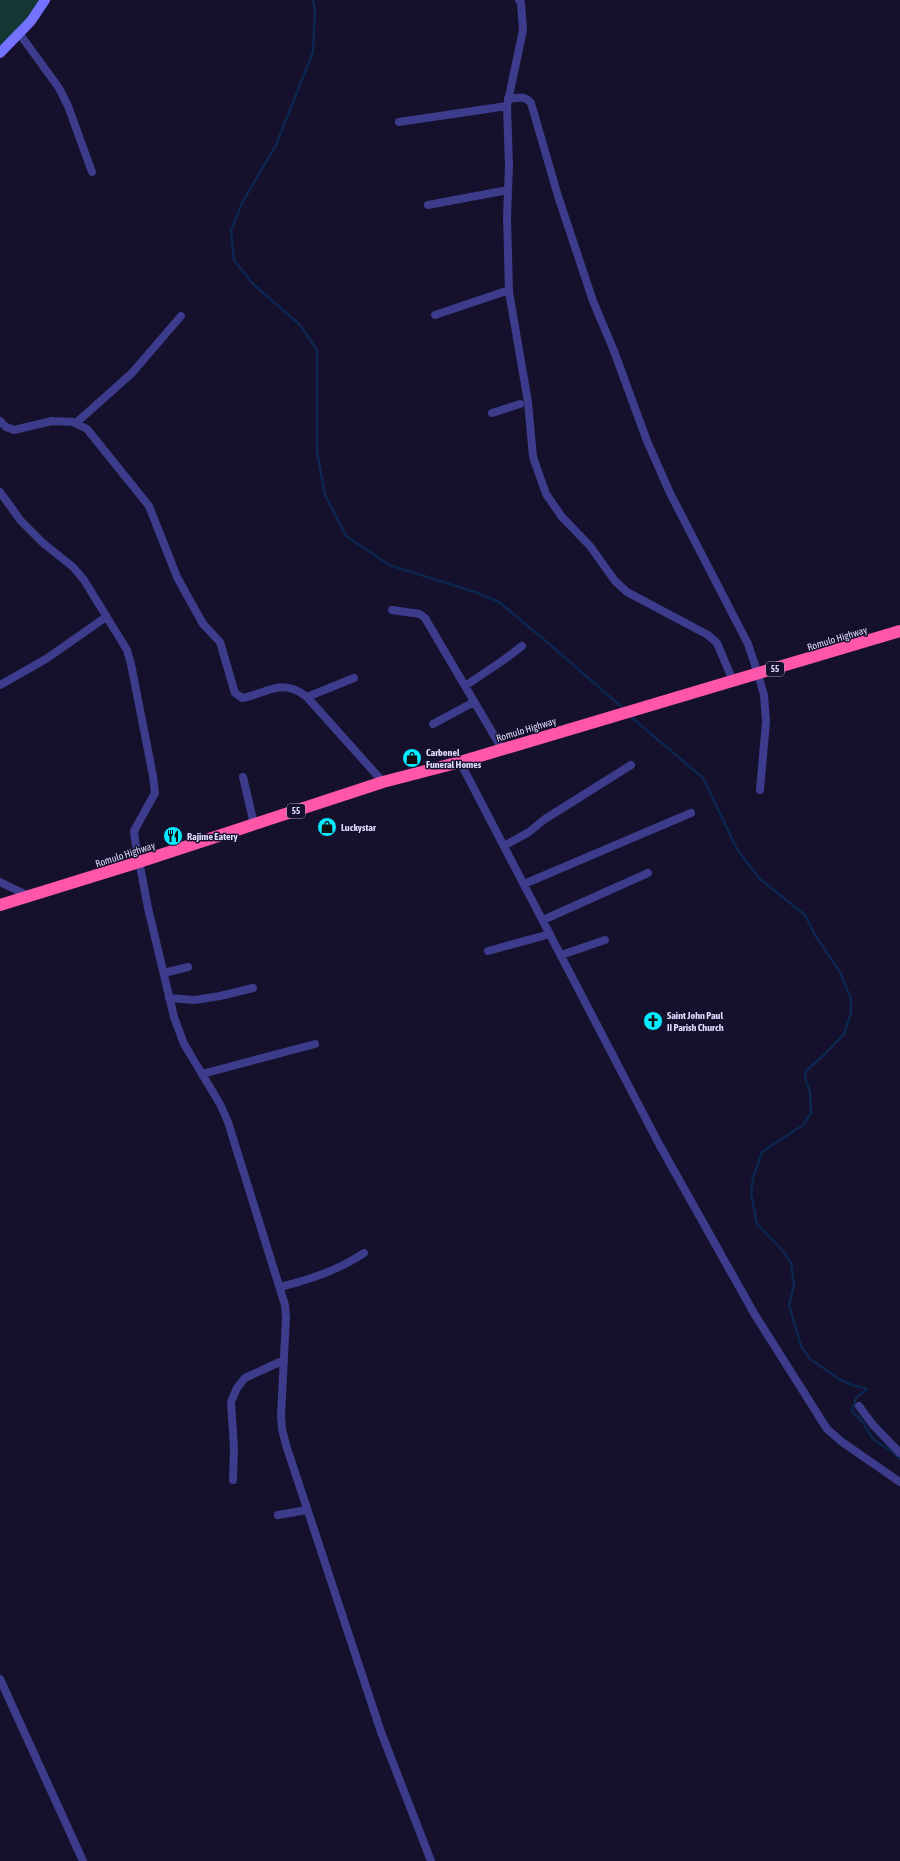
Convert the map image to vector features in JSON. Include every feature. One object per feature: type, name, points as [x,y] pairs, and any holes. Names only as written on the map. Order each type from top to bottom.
[{"type":"highway","name":"Romulo Highway","points":[[0,905],[139,862],[383,782],[460,762],[593,721],[758,674],[900,631]]},
{"type":"street","points":[[0,53],[31,21],[45,0]]},
{"type":"street","points":[[519,0],[523,30],[507,103],[509,290],[524,403],[533,457],[546,494],[562,517],[590,546],[615,581],[627,592],[708,635],[717,643],[733,681]]},
{"type":"street","points":[[19,34],[59,88],[68,106],[92,172]]},
{"type":"street","points":[[399,122],[507,103],[524,98],[528,98],[531,103],[558,196],[590,294],[614,352],[647,441],[670,493],[748,644],[764,695],[766,722],[760,790]]},
{"type":"street","points":[[428,205],[508,190]]},
{"type":"street","points":[[435,315],[509,290]]},
{"type":"street","points":[[76,423],[132,373],[181,316]]},
{"type":"street","points":[[492,412],[524,403]]},
{"type":"street","points":[[0,421],[6,427],[14,430],[52,421],[73,422],[87,430],[148,506],[178,577],[203,624],[220,642],[235,693],[242,698],[246,698],[281,687],[296,689],[307,697],[383,782]]},
{"type":"street","points":[[0,492],[21,521],[43,543],[73,568],[84,580],[127,650],[154,776],[155,793],[134,831],[139,862],[170,998],[179,1033],[228,1122],[280,1287],[286,1312],[282,1429],[307,1510],[381,1732],[431,1861]]},
{"type":"street","points":[[392,610],[420,614],[425,618],[502,749]]},
{"type":"street","points":[[0,684],[46,659],[106,617]]},
{"type":"street","points":[[465,686],[522,646]]},
{"type":"street","points":[[307,697],[354,678]]},
{"type":"street","points":[[433,724],[474,702]]},
{"type":"street","points":[[460,762],[663,1151],[755,1315],[827,1429],[842,1442],[900,1482]]},
{"type":"street","points":[[504,846],[529,832],[545,819],[631,765]]},
{"type":"street","points":[[243,777],[254,824]]},
{"type":"street","points":[[524,884],[691,813]]},
{"type":"street","points":[[543,920],[648,873]]},
{"type":"street","points":[[0,882],[29,896]]},
{"type":"street","points":[[488,950],[550,934]]},
{"type":"street","points":[[561,955],[605,940]]},
{"type":"street","points":[[164,973],[188,967]]},
{"type":"street","points":[[170,998],[195,1000],[253,988]]},
{"type":"street","points":[[202,1074],[315,1044]]},
{"type":"street","points":[[280,1287],[299,1282],[350,1263],[364,1253]]},
{"type":"street","points":[[233,1480],[234,1448],[231,1402],[237,1388],[245,1378],[284,1360]]},
{"type":"street","points":[[859,1406],[873,1425],[900,1453]]},
{"type":"street","points":[[278,1515],[307,1510]]},
{"type":"street","points":[[0,1678],[84,1861]]},
{"type":"green space","points":[[0,0],[41,0],[23,24],[0,46]]},
{"type":"waterway","points":[[313,0],[315,11],[313,52],[276,145],[242,203],[231,231],[234,260],[252,283],[300,325],[317,350],[317,452],[325,495],[346,536],[389,565],[475,592],[499,602],[624,709]]},
{"type":"waterway","points":[[630,716],[703,778],[737,849],[759,878],[805,915],[815,935],[840,972],[851,999],[851,1013],[844,1034],[806,1071],[805,1078],[810,1092],[811,1113],[803,1125],[762,1152],[753,1178],[751,1193],[757,1224],[783,1251],[791,1263],[794,1285],[789,1305],[801,1346],[810,1359],[839,1379],[852,1385],[867,1389],[856,1398],[852,1411],[862,1421],[873,1439],[900,1459]]},
{"type":"place","name":"Carbonel Funeral Homes","points":[[412,758]]},
{"type":"place","name":"Luckystar","points":[[327,827]]},
{"type":"place","name":"Rajime Eatery","points":[[173,836]]},
{"type":"place","name":"Saint John Paul II Parish Church","points":[[653,1021]]}]
